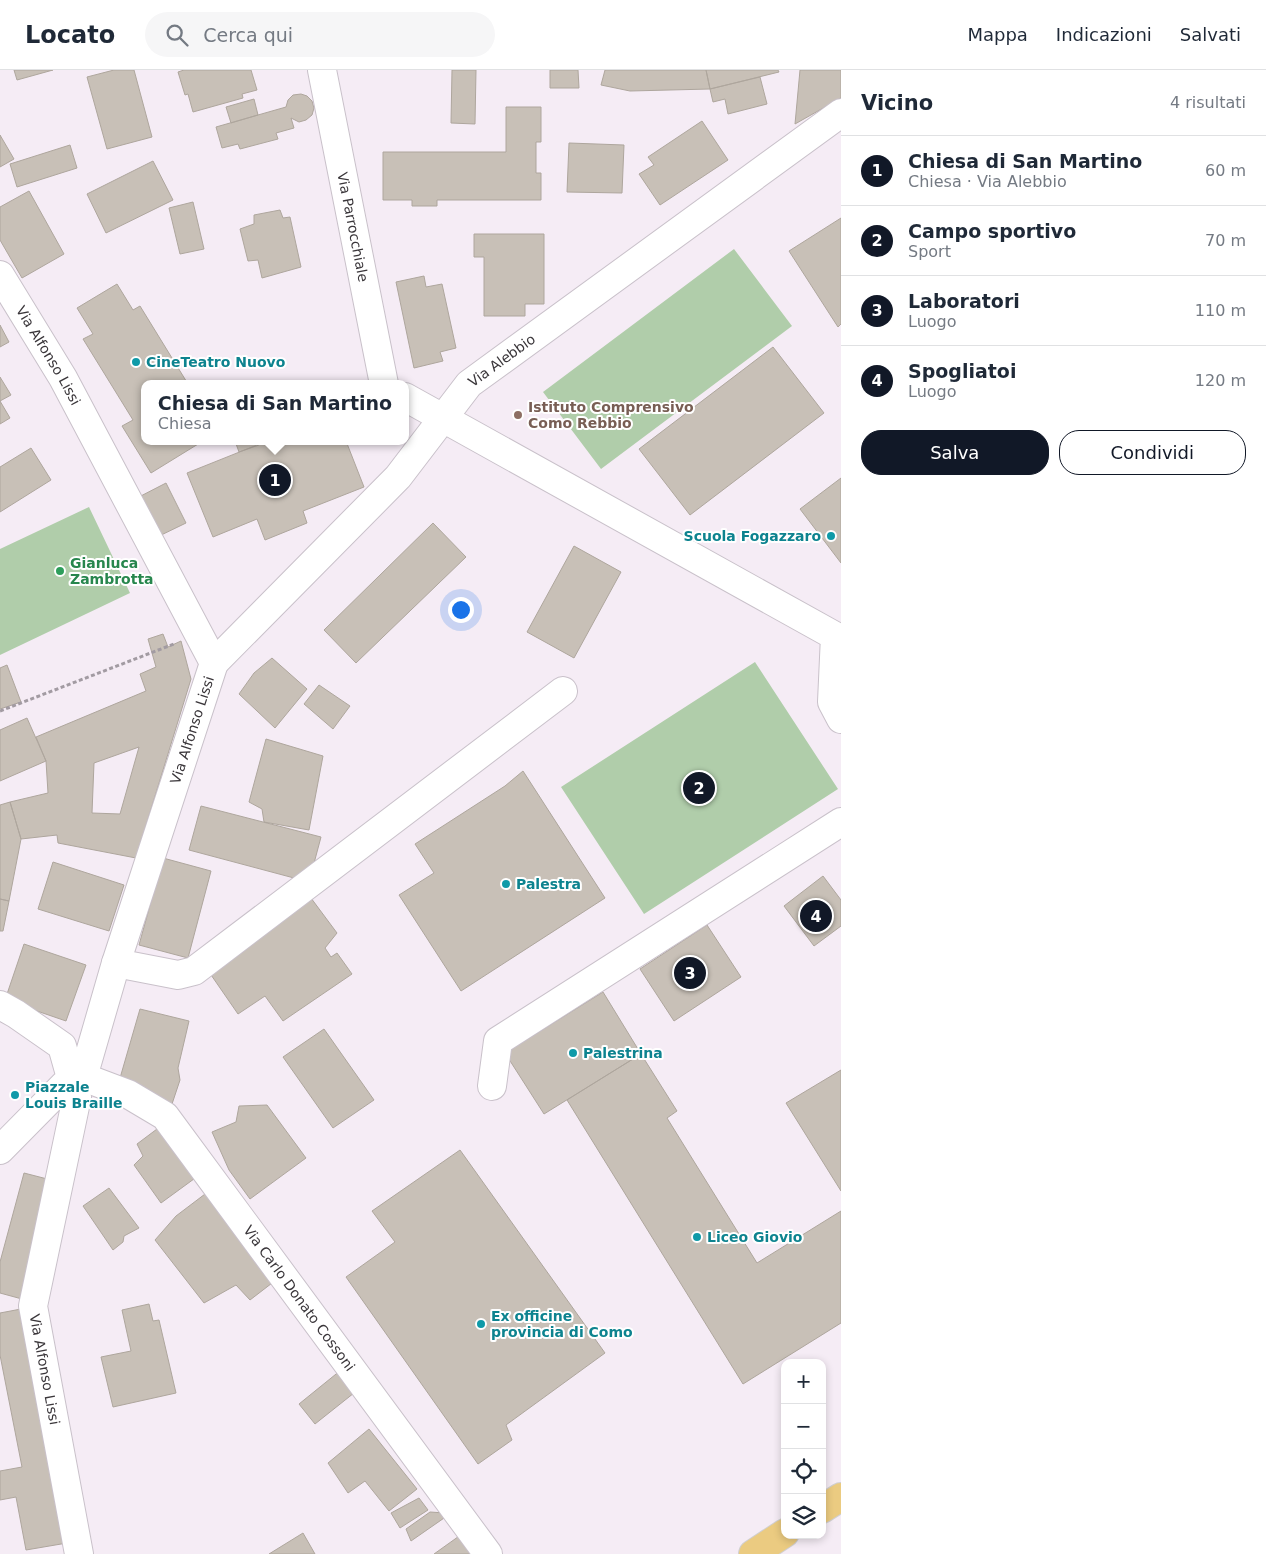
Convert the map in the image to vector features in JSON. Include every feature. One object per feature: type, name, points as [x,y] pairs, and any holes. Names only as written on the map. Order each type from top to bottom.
[{"type":"main road","points":[[826,1506],[841,1497]]},
{"type":"main road","points":[[752,1554],[781,1536]]},
{"type":"street","name":"Via Parrocchiale","points":[[322,70],[383,380]]},
{"type":"street","name":"Via Alebbio","points":[[214,663],[398,477],[468,384],[841,113]]},
{"type":"street","name":"Via Alfonso Lissi","points":[[0,275],[63,378],[214,663],[77,1084],[33,1306],[80,1554]]},
{"type":"street","points":[[409,398],[836,636],[832,702],[841,719]]},
{"type":"street","points":[[116,963],[178,975],[194,971],[563,691]]},
{"type":"street","points":[[492,1086],[498,1041],[841,822]]},
{"type":"street","points":[[0,1005],[62,1046],[77,1084],[0,1150]]},
{"type":"street","name":"Via Carlo Donato Cossoni","points":[[77,1084],[128,1094],[165,1116],[488,1554]]},
{"type":"path","points":[[0,711],[181,641],[198,631]]},
{"type":"green space","points":[[734,249],[792,326],[601,469],[543,392]]},
{"type":"green space","name":"Gianluca Zambrotta","points":[[89,507],[130,593],[0,655],[0,549]]},
{"type":"green space","points":[[755,662],[838,789],[644,914],[561,787]]},
{"type":"building","points":[[14,70],[53,70],[17,80]]},
{"type":"building","points":[[114,70],[134,70],[152,137],[107,149],[87,77]]},
{"type":"building","points":[[184,70],[251,70],[257,90],[242,94],[243,98],[193,112],[188,94],[185,95],[178,72]]},
{"type":"building","points":[[452,70],[476,70],[475,124],[451,123]]},
{"type":"building","points":[[550,70],[578,70],[579,88],[550,88]]},
{"type":"building","points":[[605,70],[706,70],[710,89],[630,91],[601,85]]},
{"type":"building","points":[[706,70],[778,70],[779,72],[710,89]]},
{"type":"building","points":[[800,70],[841,70],[841,98],[795,124]]},
{"type":"building","points":[[760,77],[767,104],[728,114],[725,99],[713,102],[710,89]]},
{"type":"building","points":[[301,94],[307,96],[312,101],[314,108],[312,115],[306,120],[299,122],[291,118],[294,128],[276,133],[278,139],[240,149],[238,144],[222,148],[216,127],[286,107],[288,100],[293,95]]},
{"type":"building","points":[[254,99],[258,115],[231,123],[226,107]]},
{"type":"building","points":[[506,107],[541,107],[541,142],[536,142],[536,173],[541,173],[541,200],[437,200],[437,206],[412,206],[412,200],[383,200],[383,152],[506,152]]},
{"type":"building","points":[[702,121],[728,160],[660,205],[639,174],[654,165],[648,157]]},
{"type":"building","points":[[0,135],[14,159],[0,167]]},
{"type":"building","points":[[569,143],[624,145],[622,193],[567,192]]},
{"type":"building","points":[[70,145],[77,168],[17,187],[10,164]]},
{"type":"building","points":[[153,161],[173,200],[106,233],[87,194]]},
{"type":"building","points":[[29,191],[64,254],[22,278],[0,240],[0,207]]},
{"type":"building","points":[[193,202],[204,249],[180,254],[169,208]]},
{"type":"building","points":[[280,210],[283,218],[290,217],[301,267],[262,278],[258,260],[248,261],[240,229],[254,224],[254,215]]},
{"type":"building","points":[[841,218],[841,324],[838,327],[789,251]]},
{"type":"building","points":[[474,234],[544,234],[544,304],[525,304],[525,316],[484,316],[484,257],[474,257]]},
{"type":"building","points":[[424,276],[426,287],[442,284],[456,348],[440,352],[443,361],[414,368],[396,282]]},
{"type":"building","name":"CineTeatro Nuovo","points":[[117,284],[133,310],[140,306],[186,380],[141,380],[141,445],[196,445],[151,473],[122,426],[133,420],[83,339],[93,334],[77,308]]},
{"type":"building","points":[[0,325],[9,342],[0,347]]},
{"type":"building","points":[[773,347],[824,413],[690,515],[639,449]]},
{"type":"building","points":[[0,377],[11,395],[0,401]]},
{"type":"building","points":[[0,401],[10,418],[0,424]]},
{"type":"building","points":[[236,445],[259,445],[239,452]]},
{"type":"building","points":[[257,445],[348,445],[364,487],[303,511],[307,523],[265,540],[257,519],[213,537],[187,473]]},
{"type":"building","points":[[31,448],[51,480],[0,512],[0,467]]},
{"type":"building","name":"Scuola Fogazzaro","points":[[841,478],[841,563],[800,509]]},
{"type":"building","points":[[166,483],[186,523],[155,538],[135,499]]},
{"type":"building","points":[[433,523],[466,557],[356,663],[324,630]]},
{"type":"building","points":[[574,546],[621,572],[574,658],[527,632]]},
{"type":"building","points":[[163,634],[168,647],[181,641],[191,679],[136,858],[58,843],[57,835],[21,839],[10,802],[48,793],[46,761],[36,737],[146,691],[140,674],[156,667],[148,639]],"holes":[[[139,747],[120,814],[92,813],[94,763]]]},
{"type":"building","points":[[272,658],[307,689],[275,728],[239,694],[254,673]]},
{"type":"building","points":[[7,665],[21,702],[0,709],[0,668]]},
{"type":"building","points":[[319,685],[350,706],[333,729],[304,704]]},
{"type":"building","points":[[27,718],[46,761],[0,781],[0,730]]},
{"type":"building","points":[[266,739],[323,756],[309,830],[264,822],[262,809],[249,802]]},
{"type":"building","name":"Palestra","points":[[523,771],[605,898],[461,991],[399,895],[434,873],[415,844],[505,786]]},
{"type":"building","points":[[10,802],[21,839],[9,901],[0,899],[0,805]]},
{"type":"building","points":[[201,806],[321,837],[309,882],[189,850]]},
{"type":"building","points":[[163,858],[211,871],[188,958],[139,945]]},
{"type":"building","points":[[53,862],[124,885],[109,931],[38,909]]},
{"type":"building","points":[[823,876],[841,900],[841,926],[814,946],[784,906]]},
{"type":"building","points":[[308,894],[337,933],[325,948],[331,957],[337,953],[352,974],[283,1021],[265,996],[238,1014],[209,972]]},
{"type":"building","points":[[0,899],[9,901],[3,931],[0,931]]},
{"type":"building","points":[[707,925],[741,977],[674,1021],[640,969]]},
{"type":"building","points":[[24,944],[86,965],[66,1021],[5,1000]]},
{"type":"building","name":"Palestrina","points":[[603,992],[641,1054],[544,1114],[505,1053]]},
{"type":"building","points":[[140,1009],[189,1021],[178,1068],[180,1080],[172,1104],[118,1085]]},
{"type":"building","points":[[324,1029],[374,1100],[333,1128],[283,1057]]},
{"type":"building","name":"Liceo Giovio","points":[[641,1054],[677,1111],[667,1118],[757,1263],[841,1211],[841,1323],[743,1384],[567,1100]]},
{"type":"building","points":[[841,1070],[841,1191],[786,1103]]},
{"type":"building","points":[[267,1105],[306,1158],[250,1199],[229,1170],[212,1132],[236,1122],[239,1106]]},
{"type":"building","points":[[161,1126],[198,1176],[161,1203],[134,1165],[143,1156],[137,1144]]},
{"type":"building","name":"Ex officine provincia di Como","points":[[460,1150],[605,1353],[506,1425],[512,1440],[478,1464],[346,1277],[395,1242],[372,1211]]},
{"type":"building","points":[[24,1173],[55,1181],[22,1299],[0,1293],[0,1262]]},
{"type":"building","points":[[109,1188],[139,1228],[124,1236],[123,1242],[113,1250],[83,1206]]},
{"type":"building","points":[[209,1191],[276,1280],[250,1300],[236,1285],[204,1303],[155,1240],[176,1216]]},
{"type":"building","points":[[149,1304],[153,1321],[159,1320],[176,1393],[113,1407],[101,1357],[131,1351],[122,1310]]},
{"type":"building","points":[[21,1309],[67,1543],[26,1550],[16,1497],[0,1500],[0,1471],[22,1467],[0,1355],[0,1313]]},
{"type":"building","points":[[341,1370],[359,1389],[315,1424],[299,1404]]},
{"type":"building","points":[[369,1429],[417,1489],[389,1511],[365,1481],[348,1493],[328,1463]]},
{"type":"building","points":[[419,1498],[428,1510],[400,1528],[391,1513]]},
{"type":"building","points":[[430,1512],[445,1513],[447,1516],[411,1541],[406,1529]]},
{"type":"building","points":[[303,1533],[315,1554],[269,1554]]},
{"type":"building","points":[[462,1534],[476,1554],[434,1554]]},
{"type":"place","name":"CineTeatro Nuovo","points":[[136,362]]},
{"type":"place","name":"Istituto Comprensivo Como Rebbio","points":[[518,415]]},
{"type":"place","name":"Chiesa di San Martino","points":[[275,480]]},
{"type":"place","name":"Scuola Fogazzaro","points":[[831,536]]},
{"type":"place","name":"Gianluca Zambrotta","points":[[60,571]]},
{"type":"place","name":"Campo sportivo","points":[[699,788]]},
{"type":"place","name":"Palestra","points":[[506,884]]},
{"type":"place","name":"Spogliatoi","points":[[816,916]]},
{"type":"place","name":"Laboratori","points":[[690,973]]},
{"type":"place","name":"Palestrina","points":[[573,1053]]},
{"type":"place","name":"Piazzale Louis Braille","points":[[15,1095]]},
{"type":"place","name":"Liceo Giovio","points":[[697,1237]]},
{"type":"place","name":"Ex officine provincia di Como","points":[[481,1324]]}]
